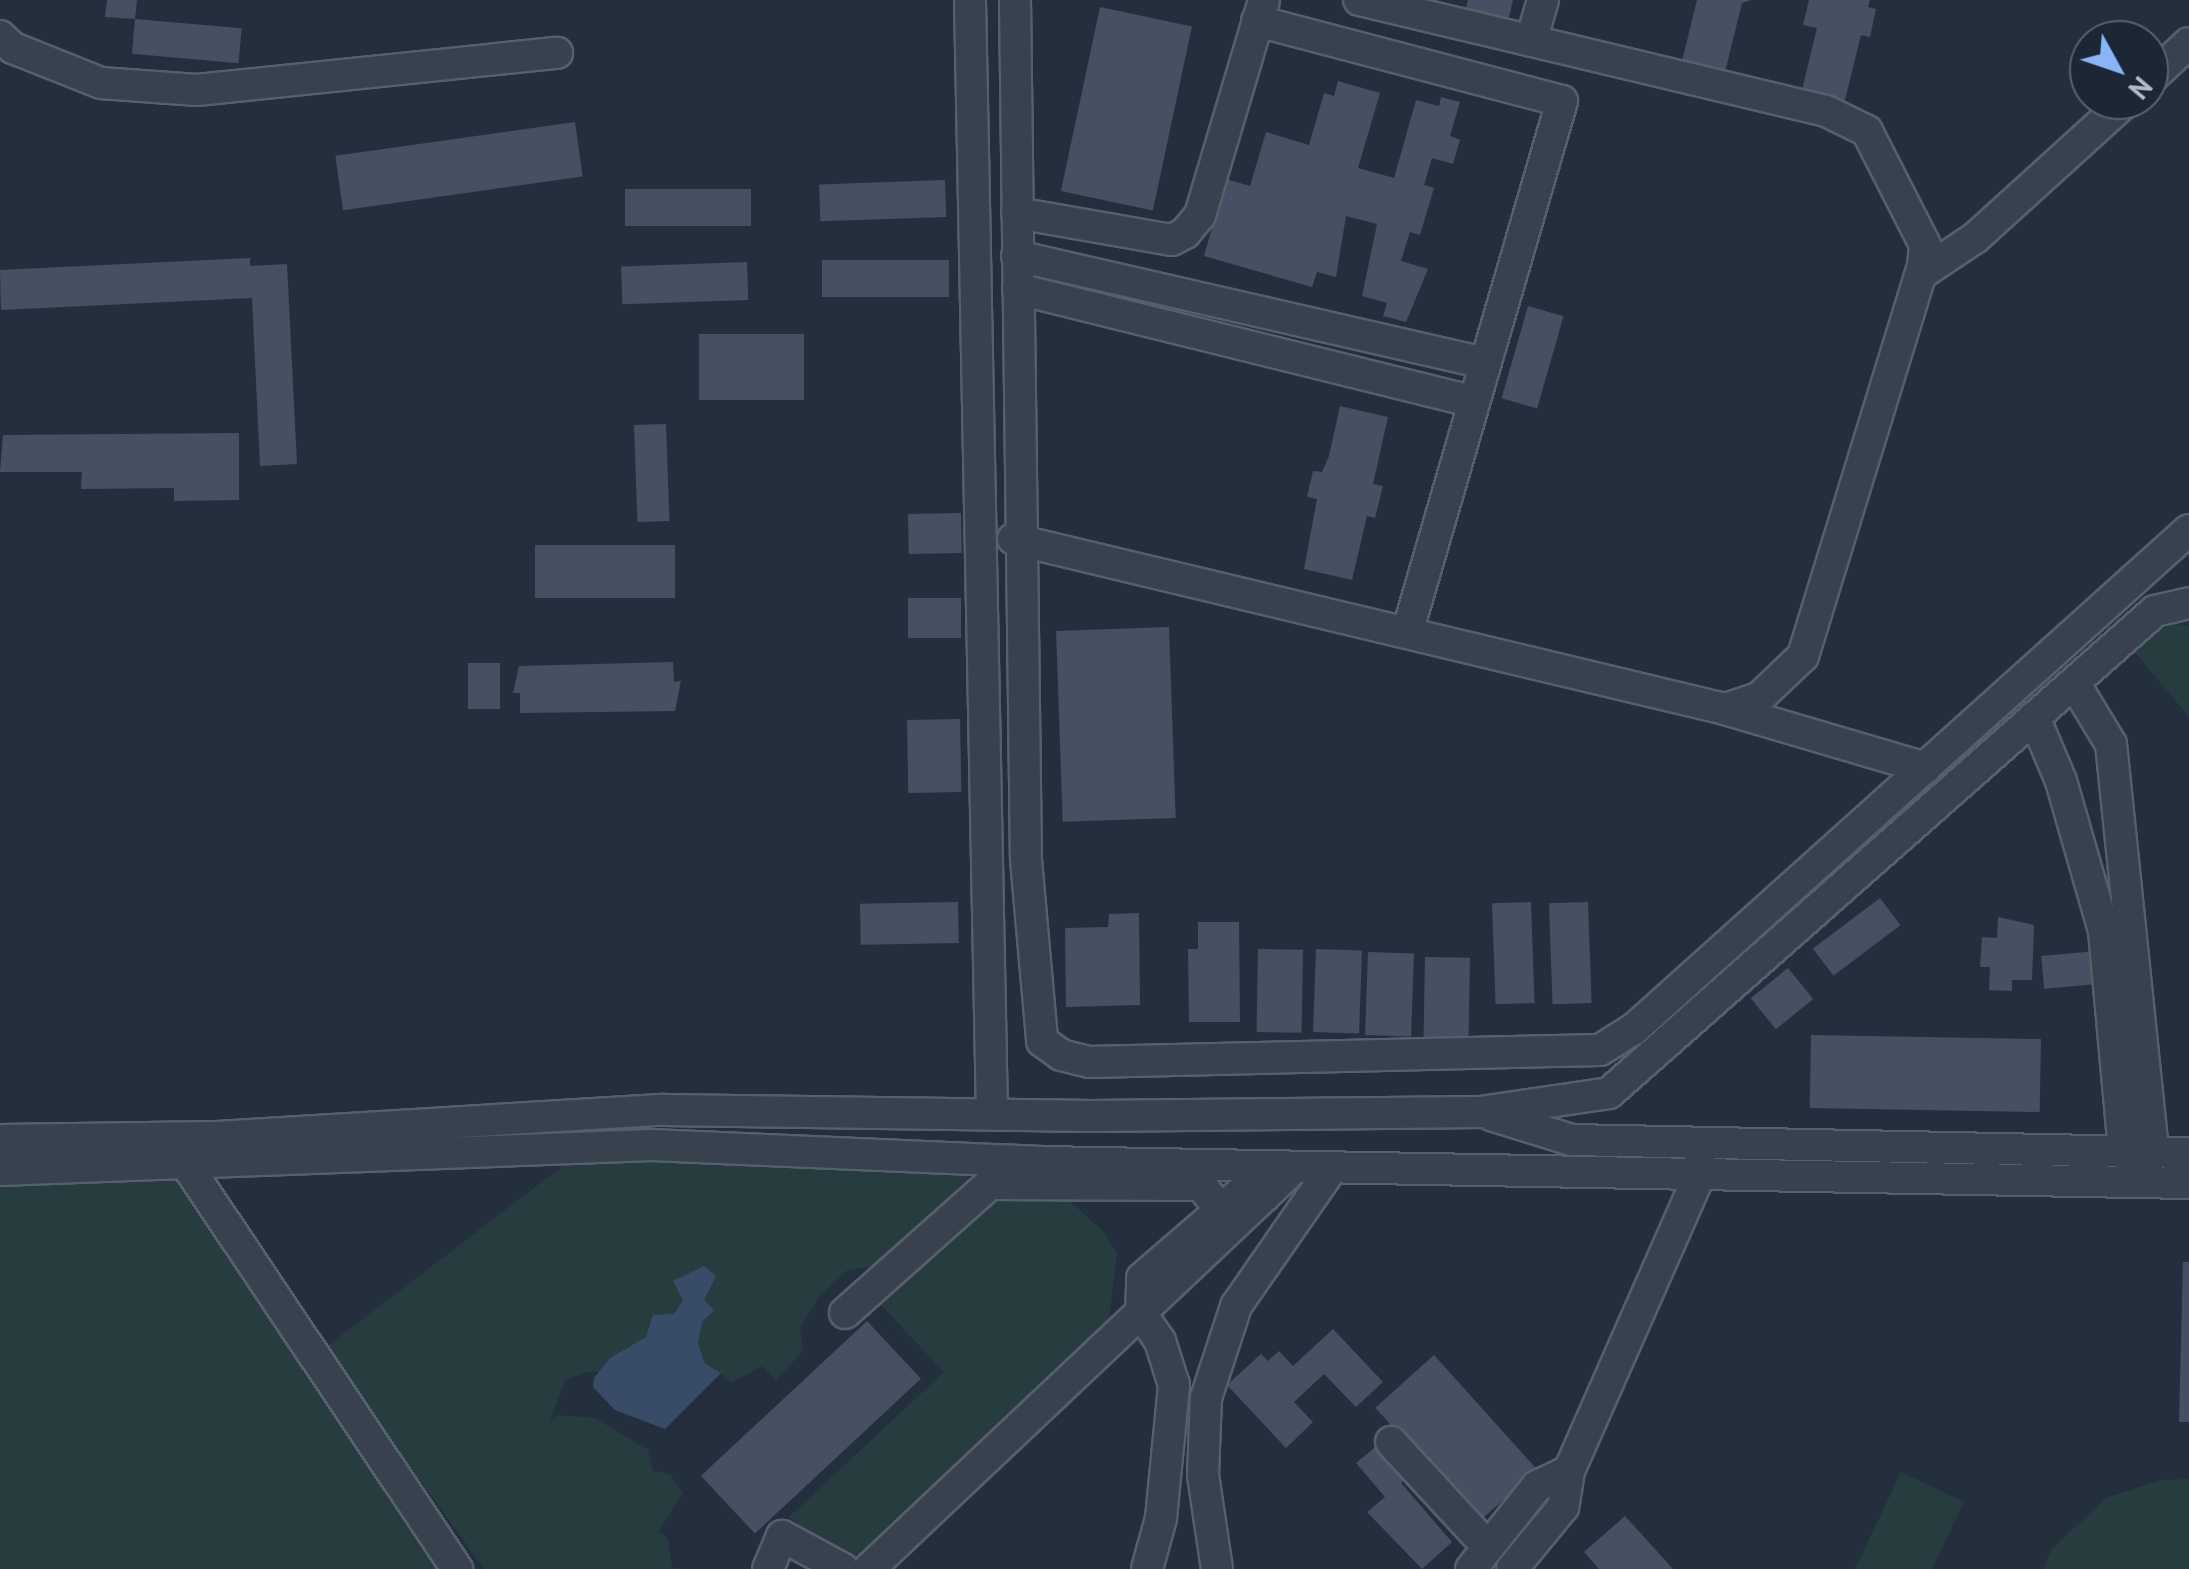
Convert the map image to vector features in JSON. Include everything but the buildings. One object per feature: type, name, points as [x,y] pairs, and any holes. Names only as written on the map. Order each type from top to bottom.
[{"type":"street","points":[[970,0],[993,1115],[1014,1160]]},
{"type":"street","points":[[1015,0],[1018,540],[1026,860],[1042,1041],[1089,1062],[1600,1050],[1634,1030],[2189,530]]},
{"type":"street","points":[[1359,0],[1854,119],[1867,131],[1925,245],[1922,274],[1803,656],[1759,698],[1725,708]]},
{"type":"street","points":[[1531,41],[1543,0]]},
{"type":"street","points":[[1016,212],[1172,240],[1186,233],[1200,215],[1261,10],[1562,101],[1407,634]]},
{"type":"street","points":[[0,36],[13,48],[101,82],[197,90],[557,53]]},
{"type":"street","points":[[2169,62],[2189,44]]},
{"type":"street","points":[[1922,274],[1975,238],[2105,120]]},
{"type":"street","points":[[1017,256],[1486,363]]},
{"type":"street","points":[[1018,288],[1474,402]]},
{"type":"street","points":[[1018,540],[1725,708],[1925,768]]},
{"type":"street","points":[[0,1140],[217,1137],[664,1110],[993,1115],[1471,1112],[1609,1093],[2155,611],[2189,602]]},
{"type":"street","points":[[2074,683],[2111,744],[2139,1152]]},
{"type":"street","points":[[2034,718],[2061,781],[2104,931],[2139,1152]]},
{"type":"street","points":[[1471,1112],[1572,1140],[2189,1153]]},
{"type":"street","points":[[974,1159],[993,1115]]},
{"type":"street","points":[[1512,1569],[1563,1507],[1569,1472],[1699,1176],[1701,1143]]},
{"type":"street","points":[[0,1170],[188,1167],[652,1145],[1294,1168],[2189,1183]]},
{"type":"street","points":[[188,1167],[458,1569]]},
{"type":"street","points":[[869,1569],[1294,1168]]},
{"type":"street","points":[[1214,1564],[1203,1475],[1206,1398],[1236,1306],[1332,1168]]},
{"type":"street","points":[[845,1313],[990,1184],[1201,1185],[1218,1207]]},
{"type":"street","points":[[1147,1569],[1161,1518],[1174,1386],[1160,1341],[1142,1314],[1142,1278],[1218,1207],[1244,1189],[1265,1196]]},
{"type":"street","points":[[1391,1442],[1480,1558],[1536,1486],[1569,1472]]},
{"type":"street","points":[[768,1569],[782,1536],[844,1569]]},
{"type":"green space","points":[[2178,624],[2189,626],[2189,717],[2128,644],[2141,633]]},
{"type":"green space","points":[[577,1155],[982,1165],[875,1266],[846,1271],[819,1297],[800,1327],[803,1351],[776,1380],[763,1366],[732,1382],[720,1373],[588,1372],[565,1380],[549,1424],[558,1415],[595,1418],[648,1450],[653,1471],[670,1474],[683,1493],[659,1531],[668,1539],[672,1568],[691,1569],[484,1569],[325,1348]]},
{"type":"green space","points":[[179,1175],[451,1569],[0,1569],[0,1179]]},
{"type":"green space","points":[[1063,1195],[1105,1233],[1117,1253],[1108,1329],[866,1553],[837,1560],[822,1551],[789,1517],[944,1372],[880,1304],[965,1216],[995,1198]]},
{"type":"green space","points":[[1901,1472],[1964,1502],[1932,1569],[1855,1569]]},
{"type":"green space","points":[[2189,1479],[2189,1569],[2043,1569],[2051,1550],[2106,1498],[2161,1480]]},
{"type":"water","points":[[704,1266],[716,1276],[704,1300],[714,1310],[702,1322],[698,1344],[705,1364],[721,1373],[665,1429],[615,1410],[593,1387],[594,1378],[610,1358],[646,1337],[653,1315],[674,1314],[683,1300],[673,1281]]}]
